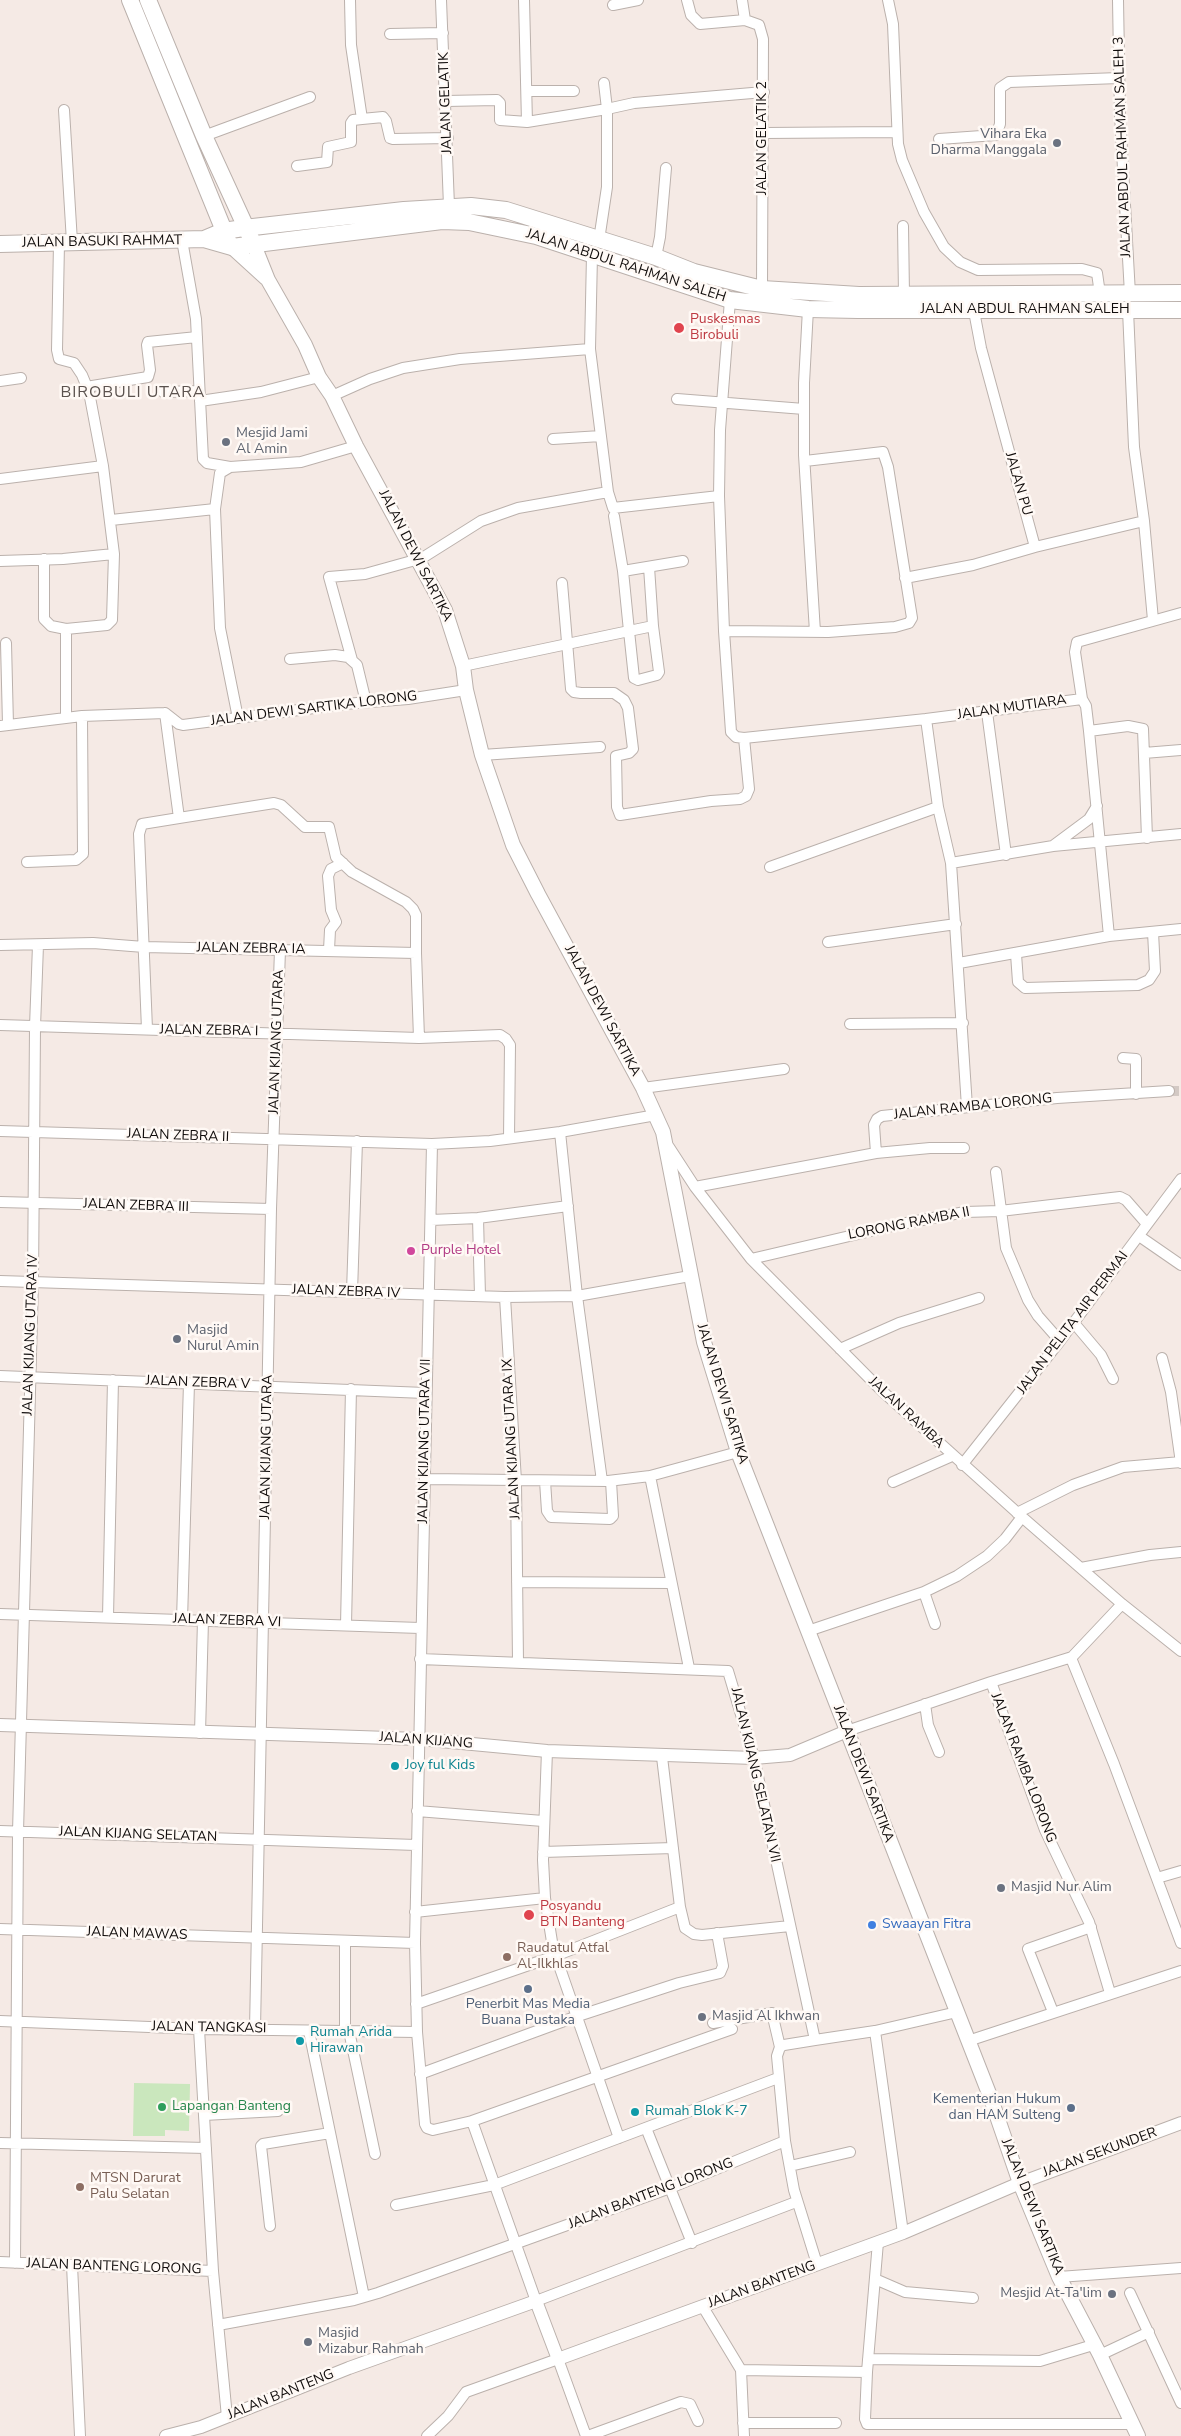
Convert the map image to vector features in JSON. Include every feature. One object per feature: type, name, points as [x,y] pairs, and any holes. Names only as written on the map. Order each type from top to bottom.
[{"type":"main road","points":[[130,0],[223,231],[232,247],[268,280]]},
{"type":"main road","points":[[148,0],[204,136],[268,280]]},
{"type":"main road","name":"JALAN ABDUL RAHMAN SALEH","points":[[204,239],[223,231],[244,228],[449,206],[471,206],[506,210],[656,257],[694,272],[762,289],[859,295],[904,295],[1021,303],[1129,302],[1181,293]]},
{"type":"main road","name":"JALAN ABDUL RAHMAN SALEH","points":[[232,247],[442,221],[470,222],[527,234],[730,300],[808,309],[974,311],[1021,303],[1100,294],[1129,302],[1181,310]]},
{"type":"main road","points":[[204,239],[232,247]]},
{"type":"main road","name":"JALAN BASUKI RAHMAT","points":[[0,244],[204,239]]},
{"type":"main road","name":"JALAN DEWI SARTIKA","points":[[268,280],[319,377],[332,396],[356,446],[445,610],[463,666],[466,690],[482,755],[514,845],[538,894],[656,1115],[666,1142],[690,1276],[707,1354],[738,1452],[968,2041],[1020,2183],[1059,2277],[1097,2350],[1135,2430]]},
{"type":"street","points":[[350,0],[351,45],[362,119]]},
{"type":"street","name":"JALAN GELATIK","points":[[441,0],[448,138],[449,206]]},
{"type":"street","points":[[524,0],[527,122]]},
{"type":"street","points":[[613,5],[638,0]]},
{"type":"street","points":[[687,0],[691,15],[700,24],[745,20],[742,0]]},
{"type":"street","points":[[888,0],[893,24],[896,132],[902,160],[932,229],[944,248],[960,262],[978,270],[1082,269],[1097,273],[1100,294]]},
{"type":"street","name":"JALAN ABDUL RAHMAN SALEH 3","points":[[1118,0],[1129,302]]},
{"type":"street","name":"JALAN GELATIK 2","points":[[745,20],[759,25],[762,31],[764,92],[762,289]]},
{"type":"street","points":[[390,34],[443,33]]},
{"type":"street","points":[[939,139],[996,135],[1000,124],[1000,88],[1009,82],[1120,78]]},
{"type":"street","name":"JALAN ABDUL RAHMAN SALEH","points":[[599,240],[607,186],[607,109],[604,84]]},
{"type":"street","points":[[527,91],[574,91]]},
{"type":"street","points":[[446,102],[498,100],[500,103],[500,120],[527,122],[634,103],[764,92]]},
{"type":"street","points":[[204,136],[310,97]]},
{"type":"street","points":[[44,560],[44,619],[51,626],[66,629],[111,623],[114,554],[103,466],[86,387],[78,366],[59,359],[57,350],[65,243],[64,110]]},
{"type":"street","points":[[297,166],[328,162],[328,147],[351,142],[350,123],[353,120],[384,117],[392,139],[448,138]]},
{"type":"street","points":[[764,133],[896,132]]},
{"type":"street","points":[[656,257],[660,237],[666,168]]},
{"type":"street","points":[[903,226],[904,295]]},
{"type":"street","points":[[182,240],[197,337],[202,459],[207,463],[230,467],[301,462],[356,446]]},
{"type":"street","points":[[592,255],[590,349],[608,492],[613,508],[718,496]]},
{"type":"street","points":[[562,583],[571,684],[574,692],[614,693],[624,700],[628,708],[633,749],[629,753],[616,756],[617,807],[620,815],[712,801],[740,799],[746,796],[749,790],[740,738],[731,732],[718,496],[722,402],[730,300]]},
{"type":"street","points":[[1129,302],[1134,447],[1154,620]]},
{"type":"street","points":[[808,309],[804,409],[805,461],[815,632]]},
{"type":"street","name":"JALAN PU","points":[[974,311],[981,348],[1035,547]]},
{"type":"street","points":[[86,387],[148,378],[150,370],[147,343],[197,337]]},
{"type":"street","points":[[332,396],[370,379],[403,368],[460,359],[590,349]]},
{"type":"street","points":[[163,392],[200,396],[261,392],[319,377]]},
{"type":"street","points":[[0,381],[21,378]]},
{"type":"street","points":[[677,399],[804,409]]},
{"type":"street","points":[[553,439],[601,436]]},
{"type":"street","points":[[724,631],[815,632],[895,626],[909,623],[912,618],[888,467],[883,452],[805,461]]},
{"type":"street","points":[[0,479],[103,466]]},
{"type":"street","points":[[230,467],[220,473],[215,509],[220,628],[238,718]]},
{"type":"street","points":[[352,660],[329,577],[365,574],[419,559],[490,518],[518,508],[608,492]]},
{"type":"street","points":[[111,520],[215,509]]},
{"type":"street","points":[[614,516],[623,571],[634,678],[638,680],[657,675],[659,672],[653,626],[649,567]]},
{"type":"street","points":[[905,578],[974,565],[1035,547],[1144,521]]},
{"type":"street","points":[[0,561],[44,560],[114,554]]},
{"type":"street","points":[[623,571],[683,561]]},
{"type":"street","name":"JALAN MUTIARA","points":[[740,738],[926,719],[1082,699],[1075,652],[1077,642],[1181,613]]},
{"type":"street","points":[[463,666],[653,626]]},
{"type":"street","points":[[66,629],[66,718]]},
{"type":"street","points":[[6,643],[4,725],[82,716],[165,713],[179,818]]},
{"type":"street","points":[[290,659],[335,655],[346,656],[357,665],[366,702]]},
{"type":"street","name":"JALAN DEWI SARTIKA LORONG","points":[[165,713],[183,725],[366,702],[408,699],[466,690]]},
{"type":"street","points":[[1082,699],[1086,706],[1089,731],[1108,936]]},
{"type":"street","points":[[987,712],[1006,855]]},
{"type":"street","points":[[27,862],[76,860],[84,854],[82,716]]},
{"type":"street","points":[[926,719],[938,807],[951,863],[967,1107]]},
{"type":"street","points":[[1089,731],[1140,727],[1144,729],[1147,838]]},
{"type":"street","points":[[482,755],[600,747]]},
{"type":"street","points":[[1144,753],[1181,750]]},
{"type":"street","points":[[146,1029],[139,834],[142,824],[274,803],[281,805],[305,826],[329,827],[336,857],[343,864],[352,872],[406,902],[413,909],[416,915],[419,1038]]},
{"type":"street","points":[[1053,846],[1089,819],[1097,806]]},
{"type":"street","points":[[770,867],[938,807]]},
{"type":"street","points":[[951,863],[1053,846],[1181,834]]},
{"type":"street","points":[[329,950],[330,930],[336,922],[331,910],[328,876],[331,869],[343,864]]},
{"type":"street","points":[[828,942],[956,924]]},
{"type":"street","points":[[959,963],[1108,936],[1181,929]]},
{"type":"street","points":[[1016,954],[1018,982],[1025,988],[1138,985],[1148,980],[1155,971],[1153,932]]},
{"type":"street","name":"JALAN ZEBRA IA","points":[[0,945],[93,943],[144,947],[416,953]]},
{"type":"street","name":"JALAN KIJANG UTARA IV","points":[[21,1726],[33,1282],[35,1027],[38,945]]},
{"type":"street","name":"JALAN KIJANG UTARA","points":[[260,1733],[269,1385],[271,1209],[280,950]]},
{"type":"street","points":[[850,1024],[962,1023]]},
{"type":"street","name":"JALAN ZEBRA I","points":[[0,1025],[277,1032],[419,1038],[500,1036],[506,1039],[510,1045],[509,1138]]},
{"type":"street","points":[[1123,1058],[1136,1060],[1136,1094]]},
{"type":"street","points":[[643,1088],[784,1069]]},
{"type":"street","name":"JALAN RAMBA LORONG","points":[[876,1153],[874,1123],[879,1118],[1057,1098],[1169,1091]]},
{"type":"street","name":"JALAN ZEBRA II","points":[[0,1131],[432,1144],[560,1132],[656,1115]]},
{"type":"street","points":[[545,1481],[547,1511],[551,1517],[610,1518],[613,1516],[577,1296],[560,1132]]},
{"type":"street","points":[[352,1292],[357,1141]]},
{"type":"street","name":"JALAN RAMBA","points":[[666,1142],[695,1187],[751,1259],[840,1349],[962,1465],[1122,1604],[1181,1651]]},
{"type":"street","name":"JALAN KIJANG UTARA VII","points":[[419,1739],[425,1393],[432,1144]]},
{"type":"street","points":[[695,1187],[876,1153],[930,1148],[964,1148]]},
{"type":"street","points":[[996,1172],[1006,1245],[1024,1293],[1038,1316],[1060,1341]]},
{"type":"street","name":"JALAN PELITA AIR PERMAI","points":[[962,1465],[1074,1323],[1181,1179]]},
{"type":"street","name":"LORONG RAMBA II","points":[[751,1259],[901,1224],[965,1212],[1000,1211],[1120,1197],[1126,1200],[1147,1224]]},
{"type":"street","name":"JALAN ZEBRA III","points":[[0,1202],[271,1209]]},
{"type":"street","points":[[430,1220],[478,1218],[568,1206]]},
{"type":"street","points":[[478,1218],[480,1296]]},
{"type":"street","points":[[1139,1236],[1181,1264]]},
{"type":"street","name":"JALAN ZEBRA IV","points":[[0,1281],[270,1288],[505,1297],[577,1296],[690,1276]]},
{"type":"street","name":"JALAN KIJANG UTARA IX","points":[[505,1297],[516,1481],[518,1662]]},
{"type":"street","points":[[840,1349],[899,1323],[978,1298]]},
{"type":"street","points":[[1074,1323],[1101,1355],[1113,1379]]},
{"type":"street","points":[[808,1631],[924,1592],[957,1576],[987,1556],[1005,1539],[1020,1515],[1073,1485],[1118,1469],[1181,1463],[1176,1390],[1162,1358]]},
{"type":"street","name":"JALAN ZEBRA V","points":[[0,1376],[269,1385],[425,1393]]},
{"type":"street","points":[[108,1617],[113,1380]]},
{"type":"street","points":[[182,1620],[189,1383]]},
{"type":"street","points":[[346,1626],[351,1389]]},
{"type":"street","points":[[425,1479],[606,1481],[650,1476],[738,1452]]},
{"type":"street","points":[[893,1482],[952,1456]]},
{"type":"street","points":[[650,1476],[689,1668]]},
{"type":"street","points":[[1081,1568],[1156,1554],[1181,1552]]},
{"type":"street","points":[[517,1582],[671,1584]]},
{"type":"street","points":[[924,1592],[935,1624]]},
{"type":"street","name":"JALAN RAMBA LORONG","points":[[847,1731],[990,1682],[1071,1658],[1076,1655],[1122,1604]]},
{"type":"street","name":"JALAN ZEBRA VI","points":[[0,1614],[420,1628]]},
{"type":"street","points":[[200,1733],[203,1620]]},
{"type":"street","points":[[1071,1658],[1114,1764],[1181,1944]]},
{"type":"street","name":"JALAN KIJANG SELATAN VII","points":[[420,1659],[689,1668],[720,1670],[730,1673],[754,1758],[815,2040]]},
{"type":"street","name":"JALAN RAMBA LORONG","points":[[990,1682],[1045,1830],[1091,1927],[1110,1993]]},
{"type":"street","points":[[925,1704],[928,1725],[939,1752]]},
{"type":"street","name":"JALAN KIJANG","points":[[0,1725],[419,1739],[547,1751],[754,1758],[799,1753],[847,1731]]},
{"type":"street","points":[[18,2022],[18,1832],[21,1726]]},
{"type":"street","points":[[255,2029],[260,1733]]},
{"type":"street","points":[[419,1739],[415,1912],[416,2004],[420,2074],[427,2128],[436,2130],[472,2121],[732,2029]]},
{"type":"street","points":[[547,1751],[542,1852],[545,1898],[554,1956],[619,2138]]},
{"type":"street","points":[[662,1756],[680,1906],[685,1928],[696,1935],[790,1926]]},
{"type":"street","points":[[417,1811],[543,1822]]},
{"type":"street","name":"JALAN KIJANG SELATAN","points":[[0,1831],[416,1844]]},
{"type":"street","points":[[542,1852],[673,1848]]},
{"type":"street","points":[[1157,1878],[1181,1871]]},
{"type":"street","points":[[415,1912],[545,1898]]},
{"type":"street","points":[[416,2004],[554,1956],[680,1906]]},
{"type":"street","points":[[1053,2012],[1028,1949],[1091,1927]]},
{"type":"street","name":"JALAN MAWAS","points":[[0,1929],[415,1943]]},
{"type":"street","points":[[420,2074],[575,2017],[679,1983],[720,1973],[723,1966],[717,1933]]},
{"type":"street","points":[[345,1942],[347,2031],[375,2154]]},
{"type":"street","points":[[968,2041],[1181,1971]]},
{"type":"street","points":[[780,2047],[875,2031],[956,2012]]},
{"type":"street","points":[[713,2023],[772,2013],[780,2047],[777,2053],[778,2078],[785,2141],[796,2202],[817,2264]]},
{"type":"street","name":"JALAN TANGKASI","points":[[0,2022],[199,2029],[417,2032]]},
{"type":"street","name":"JALAN BANTENG LORONG","points":[[15,2263],[18,2022]]},
{"type":"street","name":"JALAN BANTENG LORONG","points":[[199,2029],[213,2271],[227,2417]]},
{"type":"street","points":[[309,2031],[364,2297]]},
{"type":"street","points":[[875,2031],[903,2233]]},
{"type":"street","points":[[396,2205],[494,2185],[778,2078]]},
{"type":"street","points":[[204,2115],[278,2110]]},
{"type":"street","points":[[472,2121],[536,2302],[587,2436],[681,2402],[690,2404],[698,2421]]},
{"type":"street","name":"JALAN SEKUNDER","points":[[1020,2183],[1181,2123]]},
{"type":"street","points":[[646,2128],[692,2243]]},
{"type":"street","points":[[270,2226],[261,2146],[263,2144],[330,2133]]},
{"type":"street","name":"JALAN BANTENG LORONG","points":[[218,2326],[364,2297],[516,2245],[670,2188],[785,2141]]},
{"type":"street","points":[[0,2142],[206,2148]]},
{"type":"street","points":[[790,2166],[850,2152]]},
{"type":"street","name":"JALAN BANTENG","points":[[558,2358],[903,2233],[1020,2183]]},
{"type":"street","name":"JALAN BANTENG","points":[[166,2436],[186,2432],[227,2417],[350,2368],[536,2302],[796,2202]]},
{"type":"street","points":[[878,2242],[867,2372],[865,2421],[868,2424],[1135,2430]]},
{"type":"street","name":"JALAN BANTENG LORONG","points":[[0,2262],[213,2271]]},
{"type":"street","points":[[72,2265],[80,2436]]},
{"type":"street","points":[[1059,2277],[1181,2268]]},
{"type":"street","points":[[875,2279],[905,2292],[973,2298]]},
{"type":"street","points":[[1130,2293],[1181,2403]]},
{"type":"street","points":[[703,2307],[741,2370],[744,2436]]},
{"type":"street","points":[[868,2359],[1040,2361],[1097,2350],[1149,2332]]},
{"type":"street","points":[[427,2436],[448,2416],[466,2392],[558,2358]]},
{"type":"street","points":[[741,2370],[867,2372]]},
{"type":"street","points":[[743,2423],[836,2424]]},
{"type":"green space","name":"Lapangan Banteng","points":[[134,2083],[190,2084],[189,2131],[165,2130],[165,2136],[133,2136]]},
{"type":"tunnel","points":[[1169,1091],[1181,1091]]},
{"type":"place","name":"Vihara Eka Dharma Manggala","points":[[1057,143]]},
{"type":"place","name":"Puskesmas Birobuli","points":[[679,328]]},
{"type":"place","name":"Mesjid Jami Al Amin","points":[[226,442]]},
{"type":"place","name":"Purple Hotel","points":[[411,1251]]},
{"type":"place","name":"Masjid Nurul Amin","points":[[177,1339]]},
{"type":"place","name":"Joy ful Kids","points":[[395,1766]]},
{"type":"place","name":"Masjid Nur Alim","points":[[1001,1888]]},
{"type":"place","name":"Posyandu BTN Banteng","points":[[529,1915]]},
{"type":"place","name":"Swaayan Fitra","points":[[872,1925]]},
{"type":"place","name":"Raudatul Atfal Al-Ilkhlas","points":[[507,1957]]},
{"type":"place","name":"Penerbit Mas Media Buana Pustaka","points":[[528,1989]]},
{"type":"place","name":"Masjid Al Ikhwan","points":[[702,2017]]},
{"type":"place","name":"Rumah Arida Hirawan","points":[[300,2041]]},
{"type":"place","name":"Lapangan Banteng","points":[[162,2107]]},
{"type":"place","name":"Kementerian Hukum dan HAM Sulteng","points":[[1071,2108]]},
{"type":"place","name":"Rumah Blok K-7","points":[[635,2112]]},
{"type":"place","name":"MTSN Darurat Palu Selatan","points":[[80,2187]]},
{"type":"place","name":"Mesjid At-Ta'lim","points":[[1112,2294]]},
{"type":"place","name":"Masjid Mizabur Rahmah","points":[[308,2342]]},
{"type":"district","name":"BIROBULI UTARA","points":[[133,393]]}]
